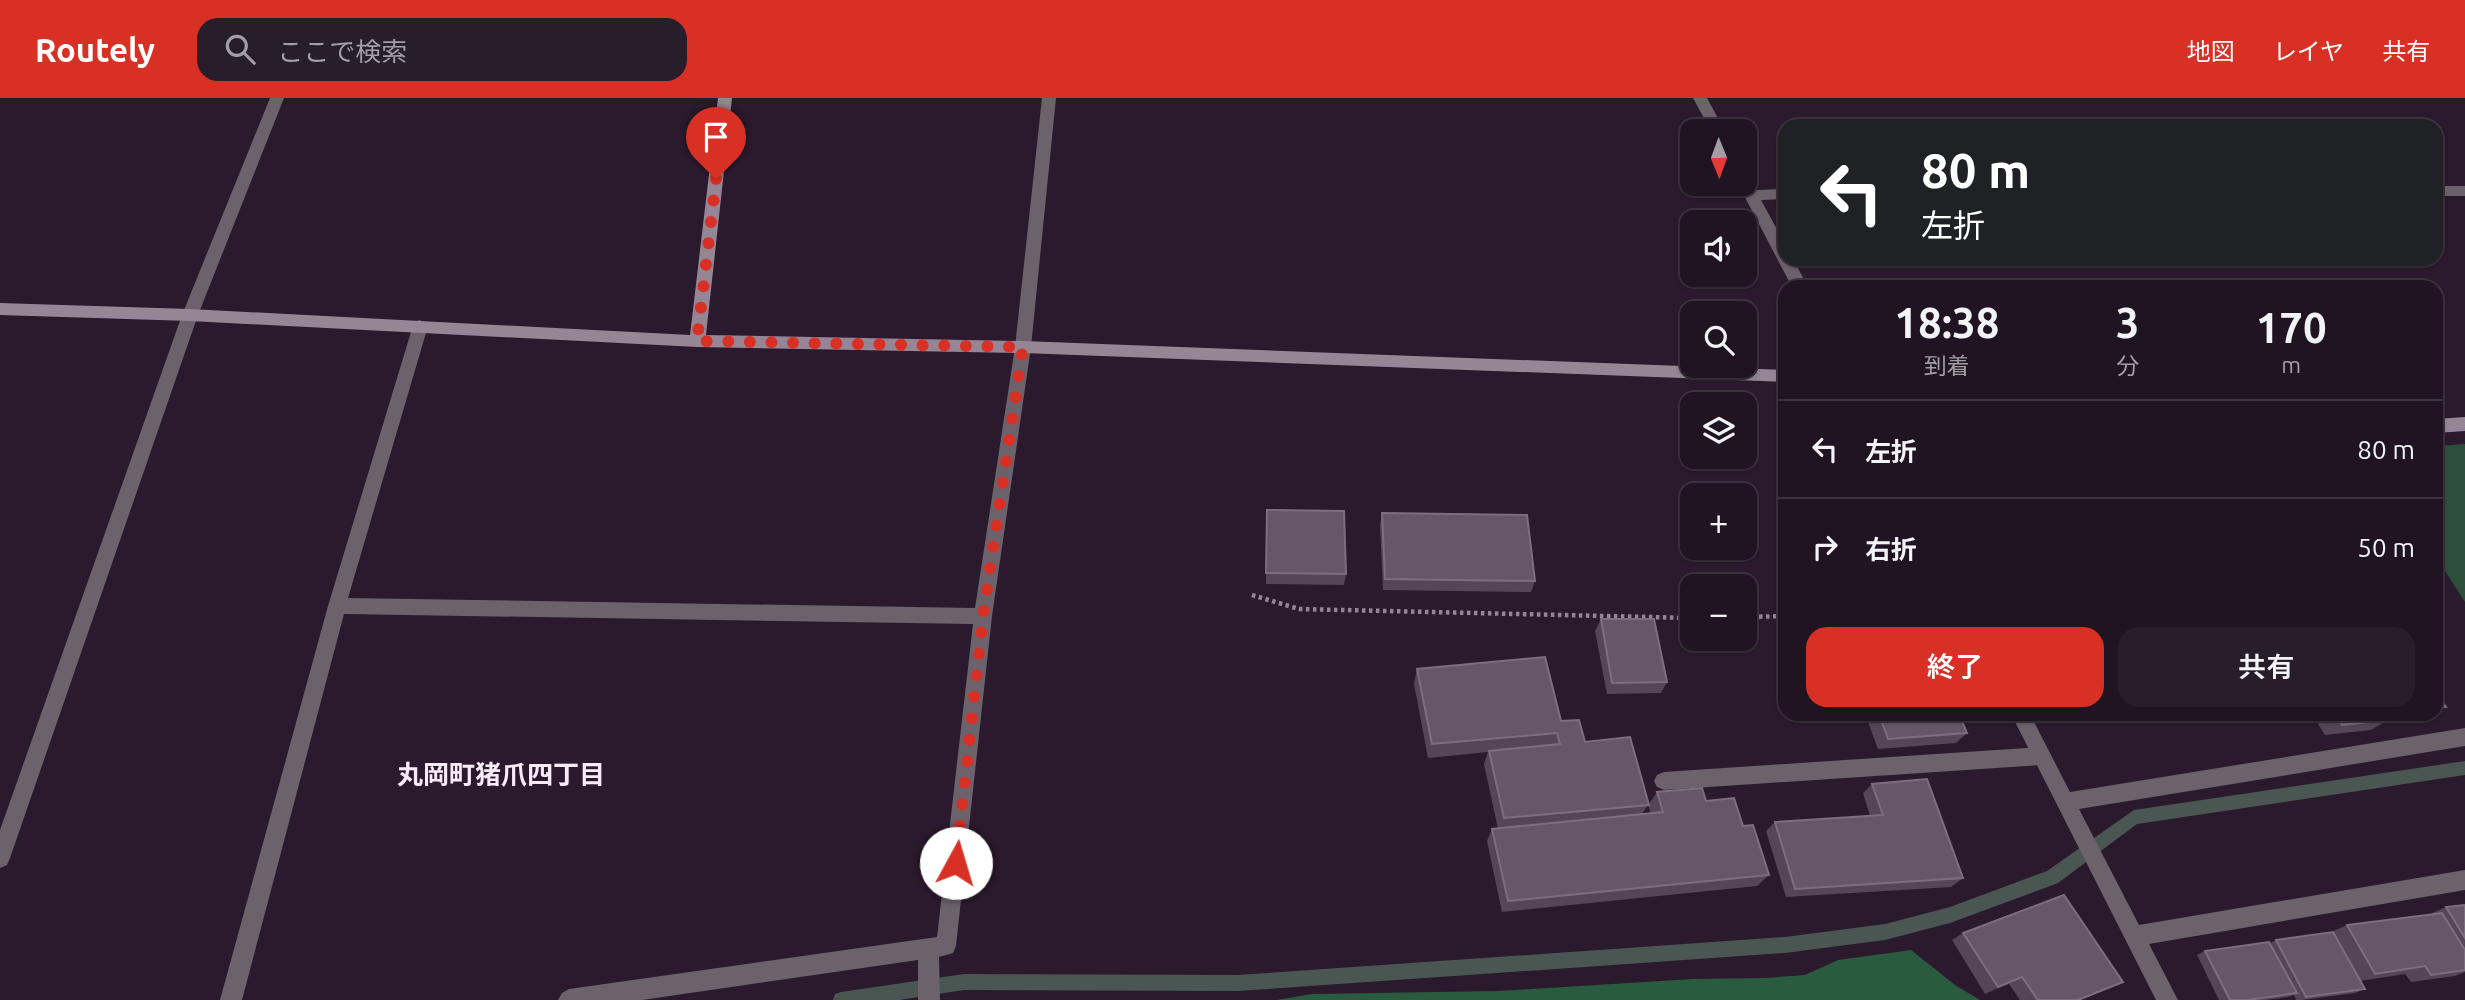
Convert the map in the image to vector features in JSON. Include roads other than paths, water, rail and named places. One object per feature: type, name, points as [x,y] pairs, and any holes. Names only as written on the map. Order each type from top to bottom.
[{"type":"street","points":[[0,858],[190,315],[277,98]]},
{"type":"street","points":[[697,341],[725,98]]},
{"type":"street","points":[[569,1000],[946,946],[983,616],[1023,347],[1049,98]]},
{"type":"street","points":[[1700,98],[1711,119]]},
{"type":"street","points":[[1757,190],[1778,193]]},
{"type":"street","points":[[2443,191],[2465,191]]},
{"type":"street","points":[[1752,196],[1778,246]]},
{"type":"street","points":[[0,309],[190,315],[697,341],[1023,347],[1778,376]]},
{"type":"street","points":[[231,1000],[337,606],[420,326]]},
{"type":"street","points":[[2443,426],[2465,424]]},
{"type":"street","points":[[337,606],[983,616]]},
{"type":"street","points":[[2024,721],[2167,1000]]},
{"type":"street","points":[[2065,802],[2465,737]]},
{"type":"street","points":[[1664,781],[2041,756]]},
{"type":"street","points":[[2133,936],[2465,880]]},
{"type":"street","points":[[928,948],[929,1000]]},
{"type":"waterway","points":[[841,1000],[964,982],[1238,983],[1785,945],[1885,932],[1950,915],[2052,877],[2134,817],[2465,768]]},
{"type":"district","name":"丸岡町猪爪四丁目","points":[[501,775]]}]
